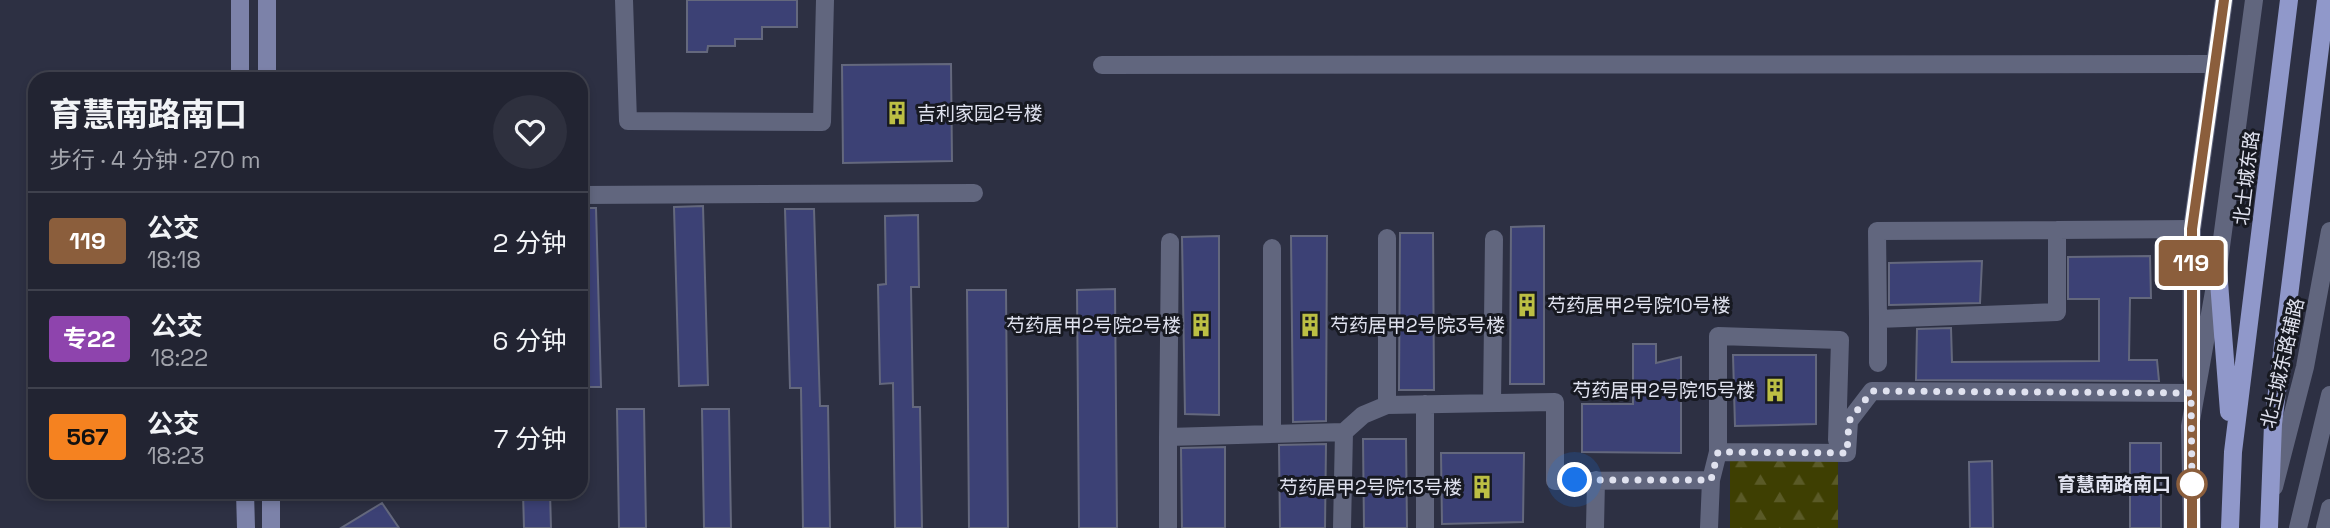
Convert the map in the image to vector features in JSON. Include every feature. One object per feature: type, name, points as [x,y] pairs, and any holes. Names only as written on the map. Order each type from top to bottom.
[{"type":"main road","points":[[240,0],[240,72]]},
{"type":"main road","points":[[267,0],[267,72]]},
{"type":"main road","name":"北土城东路","points":[[2230,528],[2233,452],[2289,0]]},
{"type":"main road","points":[[2269,528],[2273,424],[2326,0]]},
{"type":"main road","points":[[2218,269],[2233,452]]},
{"type":"main road","points":[[245,499],[246,528]]},
{"type":"main road","points":[[271,499],[271,528]]},
{"type":"street","points":[[624,0],[628,121],[822,122],[825,0]]},
{"type":"street","points":[[2192,528],[2192,229],[2224,0]]},
{"type":"street","points":[[2190,426],[2218,269],[2254,0]]},
{"type":"street","points":[[1102,65],[2214,64]]},
{"type":"street","points":[[588,195],[974,193]]},
{"type":"street","points":[[1878,363],[1877,231],[2192,229]]},
{"type":"street","points":[[1878,319],[2057,312],[2057,230]]},
{"type":"street","name":"北土城东路辅路","points":[[2270,503],[2329,259],[2330,231]]},
{"type":"street","points":[[1387,238],[1387,405]]},
{"type":"street","points":[[1492,403],[1494,239]]},
{"type":"street","points":[[1168,528],[1170,242]]},
{"type":"street","points":[[1272,248],[1272,434]]},
{"type":"street","points":[[1709,528],[1711,480],[1718,452],[1718,336],[1840,340],[1837,453]]},
{"type":"street","points":[[1718,452],[1847,453],[1849,421],[1872,391],[2191,393]]},
{"type":"street","points":[[2298,528],[2330,395]]},
{"type":"street","points":[[1168,437],[1344,432],[1363,415],[1387,405],[1555,402],[1555,481],[1711,480]]},
{"type":"street","points":[[1426,404],[1426,528]]},
{"type":"street","points":[[1342,528],[1344,432]]},
{"type":"street","points":[[1595,528],[1596,480]]},
{"type":"street","points":[[2325,528],[2330,509]]},
{"type":"green space","points":[[1730,456],[1838,456],[1838,528],[1730,528]]},
{"type":"building","points":[[687,0],[797,0],[797,27],[762,27],[762,39],[735,39],[735,46],[708,46],[707,52],[687,52]]},
{"type":"building","name":"吉利家园2号楼","points":[[951,64],[952,161],[843,163],[842,65]]},
{"type":"building","points":[[703,206],[708,385],[679,386],[674,207]]},
{"type":"building","points":[[588,208],[596,208],[601,387],[588,387]]},
{"type":"building","points":[[785,209],[814,209],[820,406],[828,406],[830,528],[803,528],[801,388],[790,388]]},
{"type":"building","points":[[918,215],[919,287],[911,287],[913,407],[920,407],[922,528],[895,528],[893,383],[880,384],[878,285],[886,284],[885,216]]},
{"type":"building","name":"芍药居甲2号院10号楼","points":[[1544,226],[1544,384],[1510,384],[1511,227]]},
{"type":"building","points":[[1400,233],[1433,233],[1434,390],[1399,390]]},
{"type":"building","name":"芍药居甲2号院2号楼","points":[[1219,236],[1219,415],[1185,414],[1182,237]]},
{"type":"building","name":"芍药居甲2号院3号楼","points":[[1291,236],[1327,236],[1326,421],[1293,422]]},
{"type":"building","points":[[2150,256],[2151,298],[2130,298],[2129,360],[2157,360],[2159,381],[1916,380],[1917,329],[1951,328],[1952,362],[2099,361],[2099,299],[2068,299],[2068,257]]},
{"type":"building","points":[[1982,261],[1980,303],[1889,305],[1889,263]]},
{"type":"building","points":[[1115,289],[1117,528],[1079,528],[1077,290]]},
{"type":"building","points":[[967,290],[1006,290],[1008,528],[969,528]]},
{"type":"building","points":[[1633,344],[1656,344],[1656,363],[1681,357],[1681,453],[1582,452],[1582,404],[1633,404]]},
{"type":"building","name":"芍药居甲2号院15号楼","points":[[1733,355],[1816,355],[1816,424],[1735,426]]},
{"type":"building","points":[[617,409],[644,409],[646,528],[619,528]]},
{"type":"building","points":[[702,409],[729,409],[731,528],[704,528]]},
{"type":"building","points":[[1363,439],[1406,439],[1407,528],[1364,528]]},
{"type":"building","points":[[2130,443],[2161,443],[2161,528],[2130,528]]},
{"type":"building","points":[[1326,444],[1325,528],[1280,528],[1279,445]]},
{"type":"building","points":[[1225,447],[1225,528],[1182,528],[1181,448]]},
{"type":"building","name":"芍药居甲2号院13号楼","points":[[1441,453],[1524,453],[1523,522],[1442,524]]},
{"type":"building","points":[[1992,461],[1993,528],[1970,528],[1969,462]]},
{"type":"building","points":[[523,499],[550,499],[551,528],[524,528]]},
{"type":"building","points":[[382,503],[399,528],[341,528]]},
{"type":"bus line","name":"119","points":[[2192,528],[2192,229],[2224,0]]},
{"type":"place","name":"吉利家园2号楼","points":[[897,113]]},
{"type":"place","name":"芍药居甲2号院10号楼","points":[[1527,305]]},
{"type":"place","name":"芍药居甲2号院2号楼","points":[[1201,325]]},
{"type":"place","name":"芍药居甲2号院3号楼","points":[[1310,325]]},
{"type":"place","name":"芍药居甲2号院15号楼","points":[[1775,390]]},
{"type":"place","name":"育慧南路南口","points":[[2192,484]]},
{"type":"place","name":"芍药居甲2号院13号楼","points":[[1482,487]]},
{"type":"route","points":[[1575,480],[1711,480],[1718,452],[1847,453],[1849,421],[1872,391],[2191,393],[2192,484]]}]
